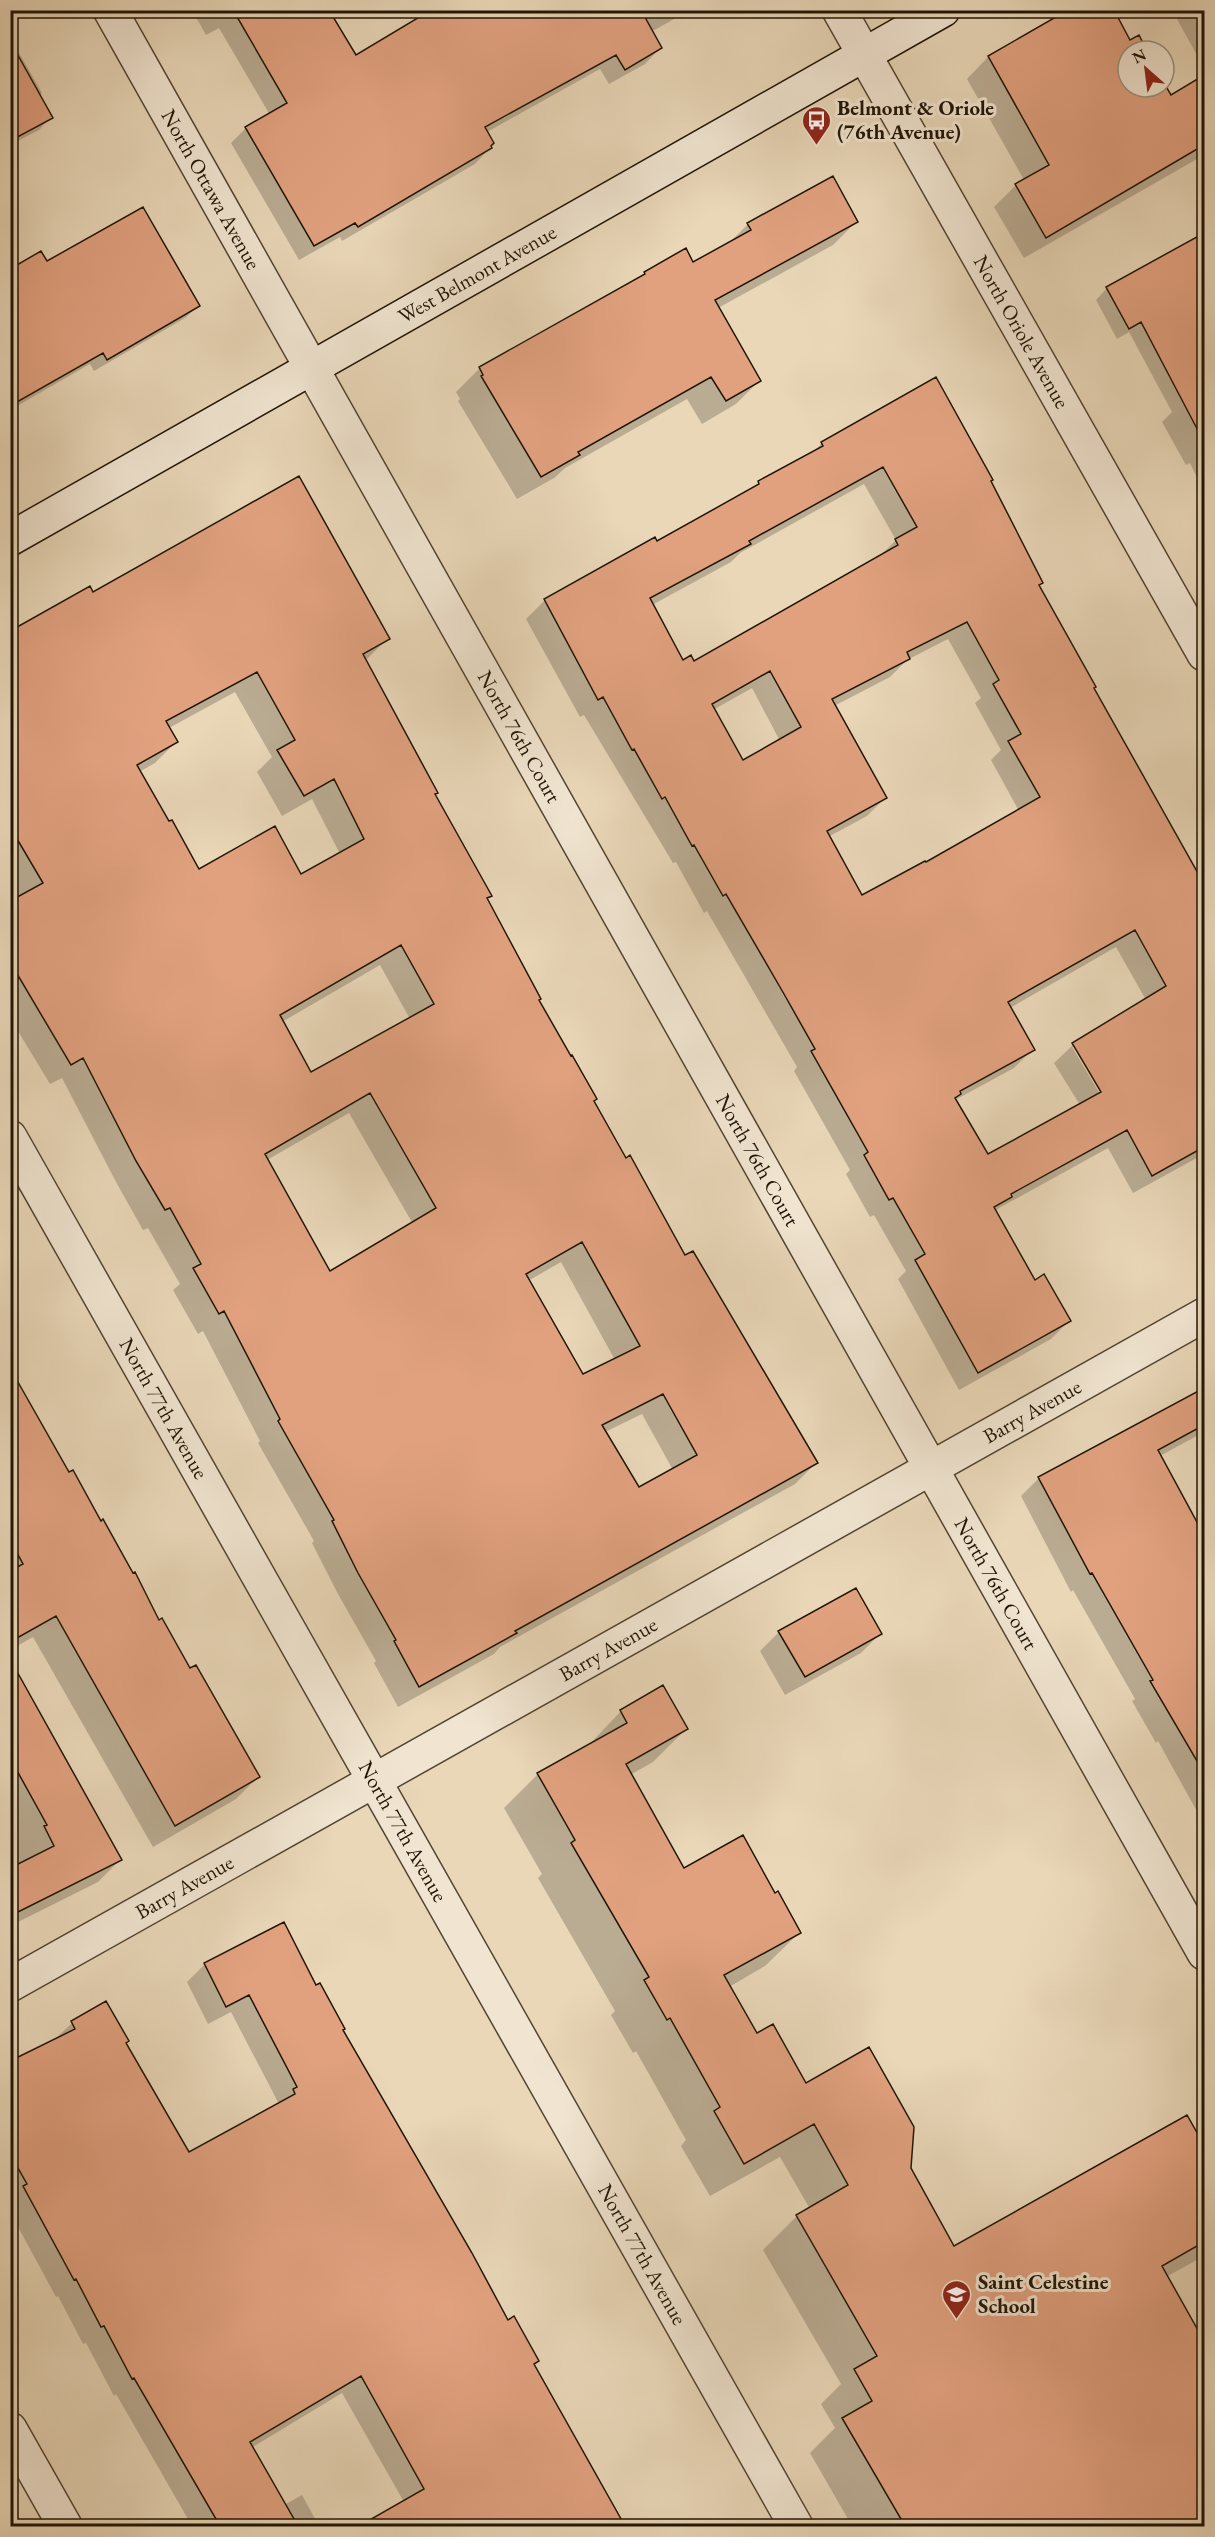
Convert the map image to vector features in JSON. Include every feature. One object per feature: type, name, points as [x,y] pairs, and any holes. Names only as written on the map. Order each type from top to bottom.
[{"type":"street","name":"North Ottawa Avenue","points":[[110,10],[310,369]]},
{"type":"street","name":"North Oriole Avenue","points":[[839,10],[1204,654]]},
{"type":"street","name":"West Belmont Avenue","points":[[10,539],[943,10]]},
{"type":"street","name":"North 76th Court","points":[[310,369],[1204,1953]]},
{"type":"street","name":"North 77th Avenue","points":[[10,1137],[796,2526]]},
{"type":"street","name":"Barry Avenue","points":[[10,1985],[1204,1314]]},
{"type":"street","points":[[10,2429],[65,2526]]},
{"type":"building","points":[[233,10],[329,10],[356,55],[431,10],[641,10],[662,48],[625,70],[616,55],[485,127],[494,143],[492,148],[358,227],[355,223],[314,246],[245,127],[287,103]]},
{"type":"building","points":[[1068,10],[1114,10],[1129,39],[1116,39],[1116,99],[1176,99],[1176,92],[1204,75],[1204,145],[1046,238],[1015,184],[1049,165],[988,56]]},
{"type":"building","points":[[10,41],[53,118],[10,141]]},
{"type":"building","points":[[833,176],[858,222],[715,300],[761,381],[726,401],[711,377],[578,452],[580,455],[541,477],[481,376],[483,375],[479,367],[645,274],[644,272],[686,248],[693,262],[751,230],[747,223]]},
{"type":"building","points":[[143,207],[200,306],[107,360],[103,353],[10,406],[10,269],[41,251],[47,261]]},
{"type":"building","points":[[1204,233],[1204,442],[1141,322],[1129,329],[1106,287]]},
{"type":"building","points":[[936,377],[993,480],[991,481],[1043,583],[1039,585],[1204,884],[1204,1147],[1152,1176],[1127,1130],[1011,1194],[1012,1197],[994,1207],[1035,1280],[1044,1274],[1071,1321],[978,1373],[915,1260],[925,1254],[893,1198],[889,1200],[864,1155],[868,1152],[811,1051],[815,1049],[726,894],[723,896],[665,797],[662,799],[603,697],[598,700],[544,599],[655,537],[657,541],[759,484],[758,481],[823,446],[821,442]],"holes":[[[883,467],[917,527],[895,539],[898,545],[694,661],[691,655],[683,660],[650,598],[751,544],[749,541]],[[967,622],[999,680],[993,684],[1021,734],[1008,741],[1040,797],[926,862],[862,895],[827,831],[887,798],[832,699],[910,659],[907,652]],[[770,671],[801,727],[743,760],[712,704]],[[1135,930],[1166,986],[1072,1043],[1101,1092],[988,1154],[955,1098],[961,1094],[960,1091],[1035,1050],[1008,1002]]]},
{"type":"building","points":[[299,476],[390,639],[363,654],[438,793],[435,794],[492,896],[487,898],[541,999],[539,1000],[597,1099],[594,1101],[626,1158],[630,1155],[685,1255],[693,1251],[818,1463],[515,1631],[517,1633],[419,1687],[394,1641],[396,1640],[358,1573],[332,1521],[334,1520],[278,1421],[280,1419],[224,1311],[219,1314],[193,1268],[201,1264],[170,1208],[165,1210],[136,1161],[83,1058],[71,1065],[10,962],[10,901],[43,883],[10,827],[10,631],[90,586],[93,592]],"holes":[[[257,672],[295,740],[277,750],[304,796],[334,779],[364,839],[301,874],[275,826],[199,869],[172,820],[169,821],[137,765],[178,742],[166,721]],[[401,945],[434,1004],[311,1072],[280,1015]],[[370,1093],[436,1208],[330,1271],[265,1154]],[[582,1242],[640,1346],[583,1374],[526,1274]],[[663,1394],[697,1455],[639,1487],[602,1425]]]},
{"type":"building","points":[[10,1368],[69,1472],[73,1470],[101,1521],[103,1519],[133,1573],[135,1572],[159,1620],[162,1618],[190,1668],[196,1665],[260,1777],[175,1826],[56,1616],[10,1642],[10,1571],[23,1564],[10,1540]]},
{"type":"building","points":[[1204,1388],[1204,1425],[1158,1450],[1204,1535],[1204,1773],[1150,1681],[1153,1680],[1092,1573],[1090,1574],[1038,1477]]},
{"type":"building","points":[[856,1588],[882,1634],[805,1677],[778,1631]]},
{"type":"building","points":[[10,1659],[122,1860],[10,1916],[10,1868],[54,1846],[44,1826],[47,1825],[10,1758]]},
{"type":"building","points":[[663,1685],[688,1729],[626,1764],[684,1868],[743,1835],[775,1893],[778,1891],[801,1933],[724,1975],[757,2033],[773,2024],[806,2083],[869,2047],[914,2127],[911,2168],[954,2246],[1187,2115],[1204,2145],[1204,2242],[1162,2266],[1204,2341],[1204,2526],[905,2526],[842,2418],[872,2401],[854,2369],[877,2356],[796,2215],[848,2185],[814,2124],[744,2164],[714,2111],[720,2107],[670,2018],[667,2020],[644,1980],[649,1977],[571,1843],[575,1840],[537,1773],[627,1723],[620,1710]]},
{"type":"building","points":[[284,1922],[316,1985],[320,1983],[345,2029],[343,2030],[472,2253],[508,2320],[514,2316],[539,2361],[534,2364],[625,2526],[359,2526],[424,2489],[361,2376],[250,2442],[298,2526],[220,2526],[134,2378],[132,2379],[104,2326],[101,2327],[76,2279],[74,2280],[23,2186],[27,2184],[10,2154],[10,2061],[75,2029],[71,2021],[106,2001],[129,2041],[126,2043],[189,2152],[295,2094],[293,2089],[297,2087],[249,1995],[226,2007],[204,1963]]},
{"type":"place","name":"Belmont & Oriole (76th Avenue)","points":[[816,146]]},
{"type":"place","name":"Saint Celestine School","points":[[957,2320]]}]
